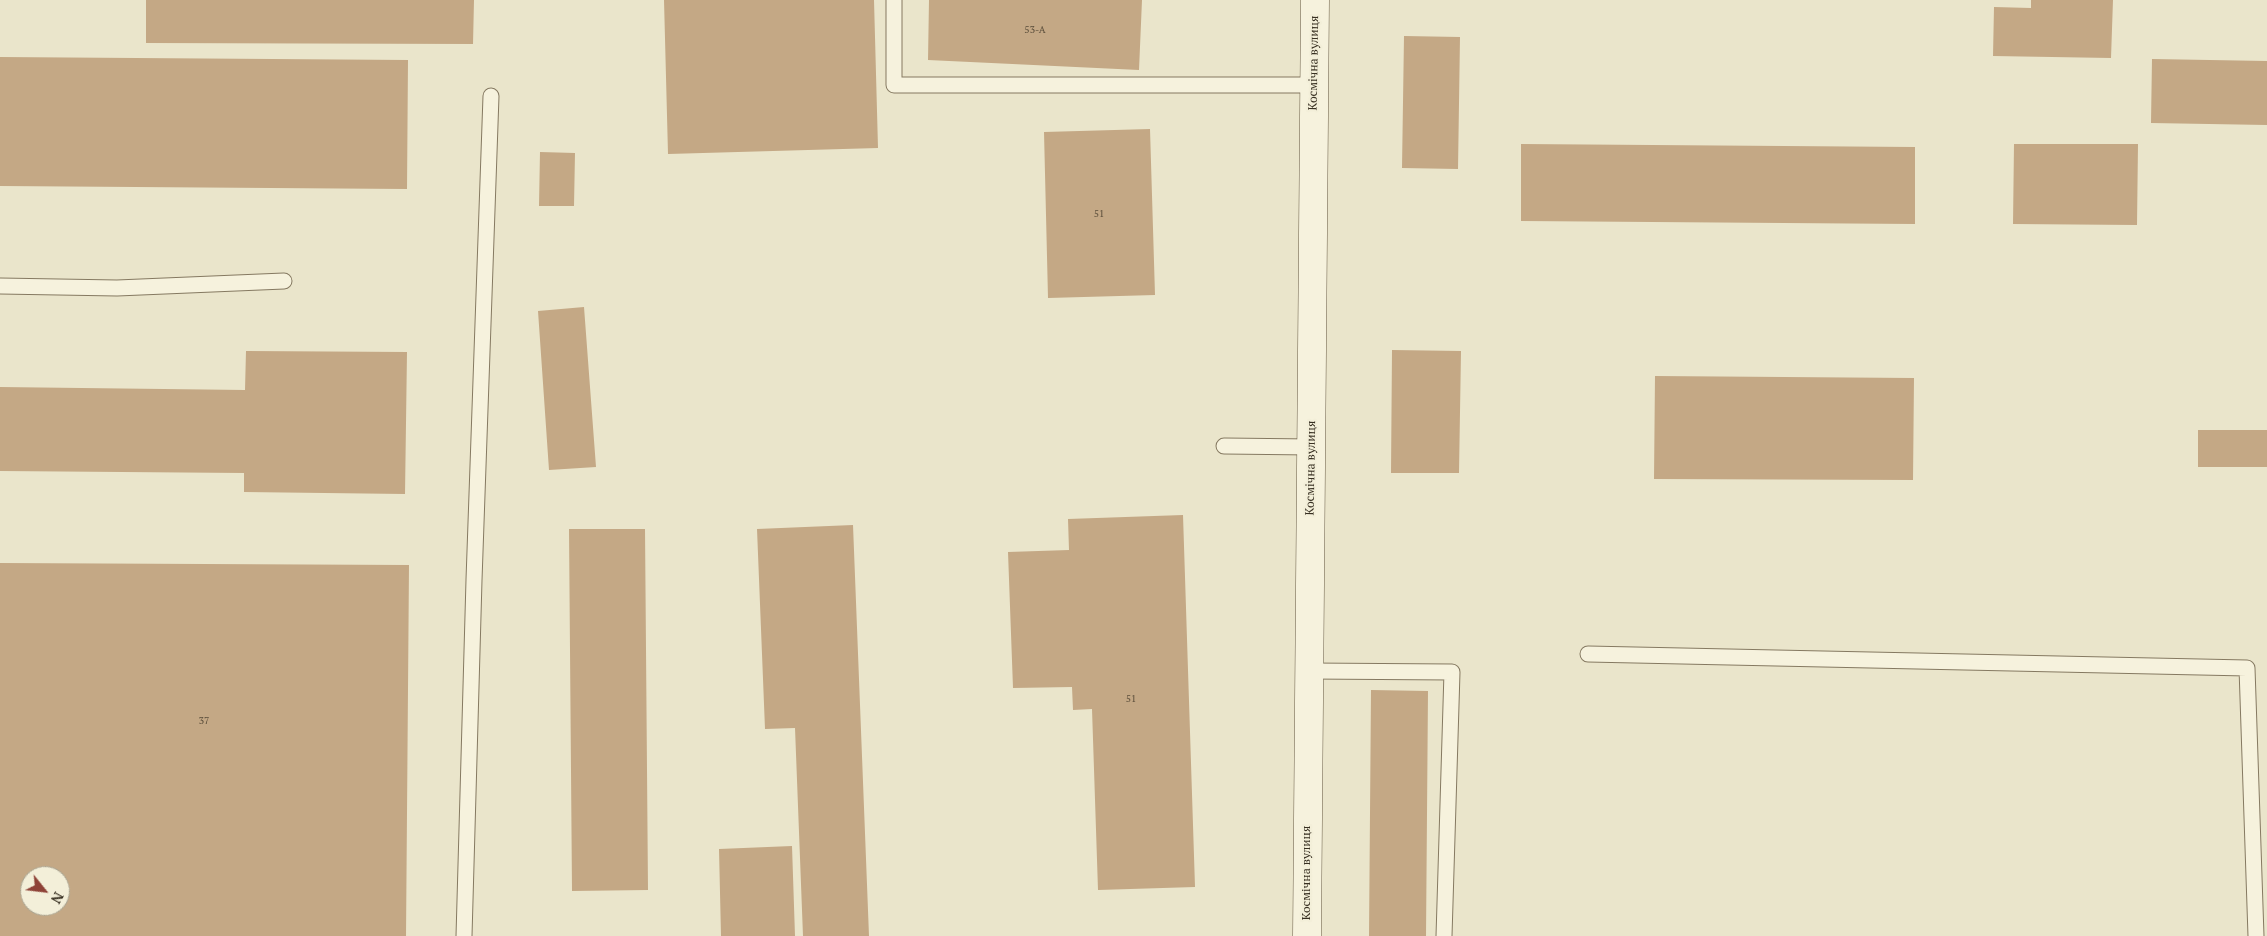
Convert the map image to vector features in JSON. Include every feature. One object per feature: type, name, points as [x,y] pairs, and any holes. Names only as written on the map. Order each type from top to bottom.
[{"type":"main road","name":"Космічна вулиця","points":[[1307,936],[1315,0]]},
{"type":"lane","points":[[894,0],[894,85],[1314,85]]},
{"type":"lane","points":[[464,936],[491,96]]},
{"type":"lane","points":[[0,286],[117,288],[284,281]]},
{"type":"lane","points":[[1224,446],[1312,448]]},
{"type":"lane","points":[[1588,654],[2247,668],[2256,936]]},
{"type":"lane","points":[[1309,671],[1452,672],[1444,936]]},
{"type":"building","points":[[146,0],[474,0],[473,44],[146,43]]},
{"type":"building","points":[[664,0],[874,0],[878,148],[668,154]]},
{"type":"building","points":[[929,0],[1142,0],[1139,70],[928,60]]},
{"type":"building","points":[[2031,0],[2113,0],[2111,58],[1993,56],[1994,7],[2031,8]]},
{"type":"building","points":[[1404,36],[1460,37],[1458,169],[1402,168]]},
{"type":"building","points":[[0,57],[408,60],[407,189],[0,186]]},
{"type":"building","points":[[2152,59],[2267,61],[2267,125],[2151,123]]},
{"type":"building","points":[[1150,129],[1155,295],[1048,298],[1044,132]]},
{"type":"building","points":[[1521,144],[1915,147],[1915,224],[1521,221]]},
{"type":"building","points":[[2014,144],[2138,144],[2137,225],[2013,224]]},
{"type":"building","points":[[540,152],[575,153],[574,206],[539,206]]},
{"type":"building","points":[[584,307],[596,467],[549,470],[538,311]]},
{"type":"building","points":[[1392,350],[1461,351],[1459,473],[1391,473]]},
{"type":"building","points":[[246,351],[407,352],[405,494],[244,492],[244,473],[0,471],[0,387],[245,390]]},
{"type":"building","points":[[1655,376],[1914,378],[1913,480],[1654,479]]},
{"type":"building","points":[[2198,430],[2267,430],[2267,467],[2198,467]]},
{"type":"building","points":[[1183,515],[1195,887],[1098,890],[1092,709],[1073,710],[1072,687],[1013,688],[1008,552],[1069,550],[1068,519]]},
{"type":"building","points":[[853,525],[869,936],[803,936],[795,728],[765,729],[757,529]]},
{"type":"building","points":[[569,529],[645,529],[648,890],[572,891]]},
{"type":"building","points":[[0,563],[409,565],[406,936],[0,936]]},
{"type":"building","points":[[1371,690],[1428,691],[1426,936],[1369,936]]},
{"type":"building","points":[[792,846],[795,936],[721,936],[719,849]]}]
